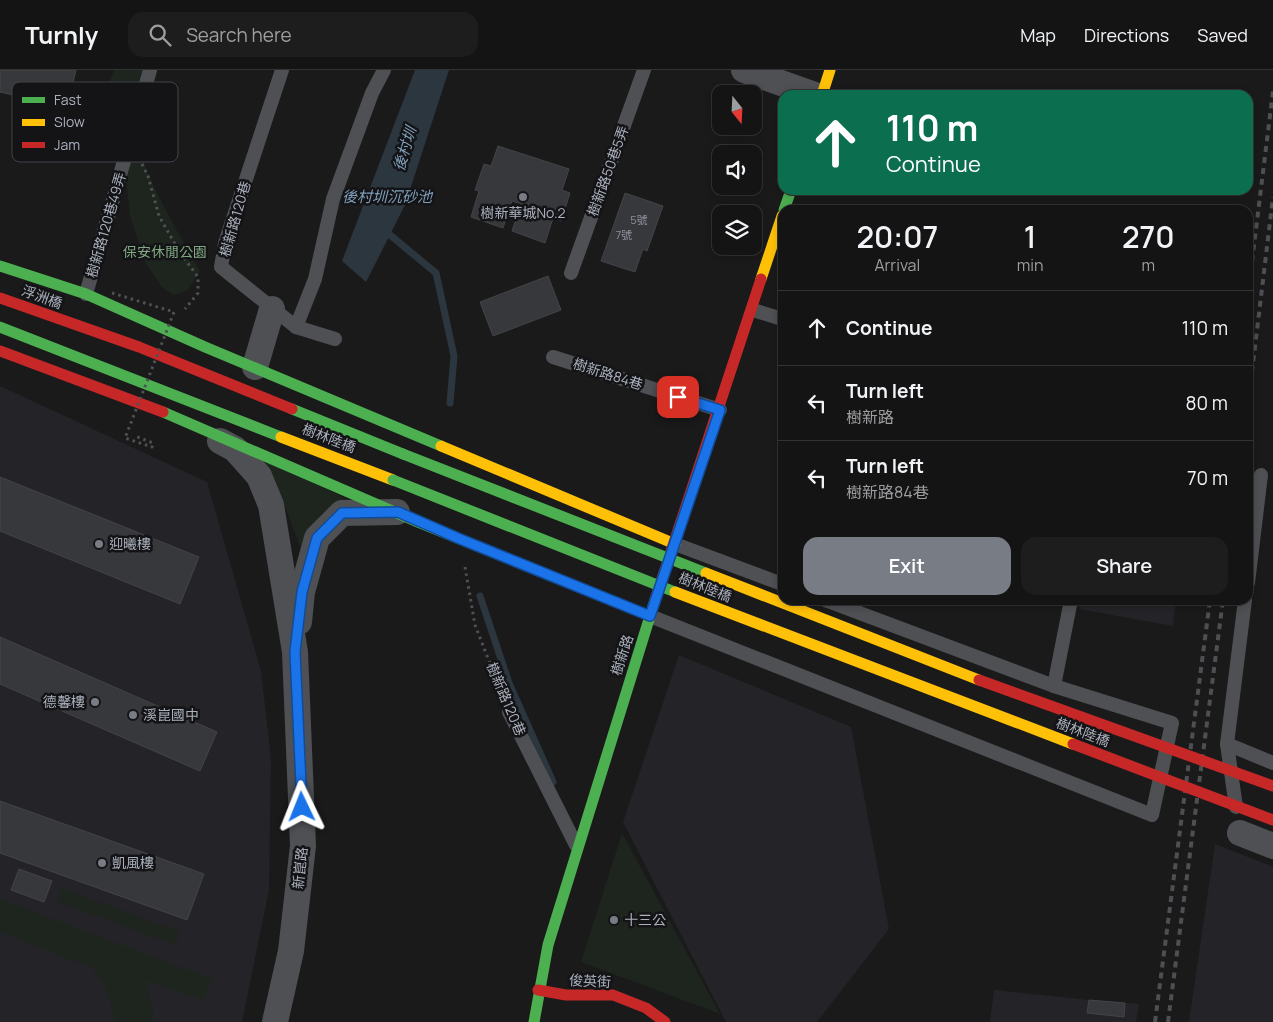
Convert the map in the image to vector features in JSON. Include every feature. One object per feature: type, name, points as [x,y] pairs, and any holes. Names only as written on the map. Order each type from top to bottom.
[{"type":"main road","points":[[824,90],[830,70]]},
{"type":"main road","name":"樹新路","points":[[534,1022],[538,990],[548,945],[650,616],[720,410],[778,229]]},
{"type":"main road","points":[[0,266],[86,294],[255,368],[675,544]]},
{"type":"main road","points":[[33,277],[74,304]]},
{"type":"main road","name":"浮洲橋","points":[[0,298],[139,347]]},
{"type":"main road","points":[[98,320],[139,347]]},
{"type":"main road","points":[[0,328],[130,376]]},
{"type":"main road","points":[[0,332],[130,376]]},
{"type":"main road","name":"樹林陸橋","points":[[139,347],[403,454],[778,601]]},
{"type":"main road","points":[[0,351],[140,402],[460,539],[650,616]]},
{"type":"main road","name":"樹林陸橋","points":[[130,376],[793,638],[1273,820]]},
{"type":"main road","name":"樹林陸橋","points":[[788,605],[966,675],[1273,786]]},
{"type":"main road","name":"俊英街","points":[[538,990],[566,996],[613,995],[646,1008],[665,1022]]},
{"type":"street","points":[[744,70],[801,90]]},
{"type":"street","points":[[255,368],[272,309]]},
{"type":"street","name":"新崑路","points":[[196,427],[235,449],[259,476],[271,505],[295,652],[304,846],[291,951],[275,1022]]},
{"type":"street","name":"新崑路","points":[[295,652],[302,592],[317,538],[342,513],[398,512]]},
{"type":"street","points":[[1240,833],[1273,846]]},
{"type":"lane","name":"樹新路120巷","points":[[282,70],[225,243],[221,266],[296,327],[335,339]]},
{"type":"lane","points":[[296,327],[315,279],[333,199],[372,93],[384,70]]},
{"type":"lane","name":"樹新路50巷5弄","points":[[571,273],[644,70]]},
{"type":"lane","name":"樹新路120巷49弄","points":[[86,294],[124,162]]},
{"type":"lane","points":[[753,310],[778,318]]},
{"type":"lane","name":"樹新路84巷","points":[[553,357],[720,410]]},
{"type":"lane","points":[[1253,541],[1261,475]]},
{"type":"lane","points":[[675,544],[778,583]]},
{"type":"lane","points":[[650,616],[1152,815],[1172,724],[1054,686],[838,605]]},
{"type":"lane","points":[[1054,686],[1070,605]]},
{"type":"lane","points":[[1240,833],[1227,744],[1244,605]]},
{"type":"lane","name":"樹新路120巷","points":[[509,712],[579,850]]},
{"type":"lane","points":[[1227,744],[1273,763]]},
{"type":"path","points":[[141,162],[148,176],[159,216],[179,252],[198,277],[198,294],[185,308]]},
{"type":"path","points":[[112,293],[174,312],[125,438],[152,448],[154,443],[135,436]]},
{"type":"path","name":"樹新路120巷","points":[[460,539],[476,625],[509,712]]},
{"type":"shaded area","name":"溪崑國中","points":[[0,386],[207,482],[261,671],[271,759],[269,890],[242,1022],[0,1022]]},
{"type":"shaded area","points":[[1080,605],[1175,605],[1173,626],[1079,609]]},
{"type":"shaded area","points":[[679,655],[851,727],[889,929],[817,1022],[726,1022],[623,822]]},
{"type":"shaded area","points":[[1215,844],[1273,867],[1273,1022],[1189,1022]]},
{"type":"shaded area","points":[[994,990],[1139,1004],[1136,1022],[990,1022]]},
{"type":"green space","name":"保安休閒公園","points":[[114,70],[144,70],[139,82],[110,82]]},
{"type":"green space","name":"保安休閒公園","points":[[124,162],[144,162],[157,193],[200,271],[187,291],[173,295],[162,287],[146,264],[130,216]]},
{"type":"green space","points":[[262,458],[351,501],[321,515],[300,547],[286,509]]},
{"type":"green space","points":[[622,833],[720,1014],[581,962]]},
{"type":"green space","points":[[61,888],[180,932],[175,945],[56,901]]},
{"type":"green space","points":[[0,899],[212,979],[203,1000],[146,981],[153,1010],[153,1022],[114,1022],[112,1007],[107,994],[101,980],[92,968],[0,932]]},
{"type":"water","name":"後村圳沉砂池","points":[[415,70],[449,70],[405,205],[366,282],[342,261]]},
{"type":"building","points":[[0,70],[76,70],[73,82],[12,82],[12,95],[0,92]]},
{"type":"building","name":"樹新華城No.2","points":[[498,146],[569,169],[562,190],[570,193],[561,221],[553,218],[545,243],[512,231],[521,204],[512,201],[503,228],[471,217],[479,191],[475,190],[484,164],[491,166]]},
{"type":"building","points":[[625,193],[663,206],[647,251],[643,249],[635,272],[601,261]]},
{"type":"building","points":[[548,276],[561,310],[493,336],[480,302]]},
{"type":"building","name":"迎曦樓","points":[[0,477],[199,557],[180,604],[0,531]]},
{"type":"building","name":"德馨樓","points":[[0,637],[217,732],[200,771],[0,684]]},
{"type":"building","name":"凱風樓","points":[[0,801],[204,874],[187,920],[0,853]]},
{"type":"building","points":[[19,869],[52,881],[44,902],[11,890]]},
{"type":"building","points":[[1089,1000],[1125,1003],[1124,1017],[1087,1013]]},
{"type":"waterway","points":[[384,230],[436,273],[454,356],[450,403]]},
{"type":"waterway","points":[[480,596],[509,683],[553,782]]},
{"type":"railway","points":[[1253,253],[1273,91]]},
{"type":"railway","points":[[1253,363],[1273,197]]},
{"type":"railway","points":[[1155,1022],[1209,605]]},
{"type":"railway","points":[[1168,1022],[1222,605]]},
{"type":"traffic: fast","points":[[786,205],[789,195]]},
{"type":"traffic: fast","points":[[0,266],[86,294],[205,347],[441,446]]},
{"type":"traffic: fast","points":[[0,327],[281,437]]},
{"type":"traffic: fast","points":[[292,409],[403,454]]},
{"type":"traffic: fast","points":[[163,412],[420,523],[556,578]]},
{"type":"traffic: fast","points":[[403,454],[706,573]]},
{"type":"traffic: fast","points":[[393,480],[675,592]]},
{"type":"traffic: fast","points":[[534,1022],[548,945],[655,600]]},
{"type":"traffic: slow","points":[[824,90],[830,70]]},
{"type":"traffic: slow","points":[[761,279],[778,228]]},
{"type":"traffic: slow","points":[[281,437],[393,480]]},
{"type":"traffic: slow","points":[[441,446],[675,544]]},
{"type":"traffic: slow","points":[[706,573],[778,601]]},
{"type":"traffic: slow","points":[[675,592],[1073,744]]},
{"type":"traffic: slow","points":[[788,605],[979,680]]},
{"type":"traffic: jam","points":[[655,600],[761,279]]},
{"type":"traffic: jam","points":[[0,298],[139,347],[292,409]]},
{"type":"traffic: jam","points":[[0,351],[163,412]]},
{"type":"traffic: jam","points":[[556,578],[650,616]]},
{"type":"traffic: jam","points":[[979,680],[1273,786]]},
{"type":"traffic: jam","points":[[1073,744],[1273,820]]},
{"type":"traffic: jam","points":[[538,990],[566,995],[613,995],[646,1008],[665,1022]]},
{"type":"place","name":"樹新華城No.2","points":[[523,197]]},
{"type":"place","name":"迎曦樓","points":[[99,544]]},
{"type":"place","name":"德馨樓","points":[[95,702]]},
{"type":"place","name":"溪崑國中","points":[[133,715]]},
{"type":"place","name":"凱風樓","points":[[102,863]]},
{"type":"place","name":"十三公","points":[[614,920]]},
{"type":"route","points":[[302,807],[301,749],[295,652],[302,592],[317,538],[342,513],[398,512],[420,523],[650,616],[720,410],[678,397]]},
{"type":"water label","name":"後村圳","points":[[405,149]]}]
